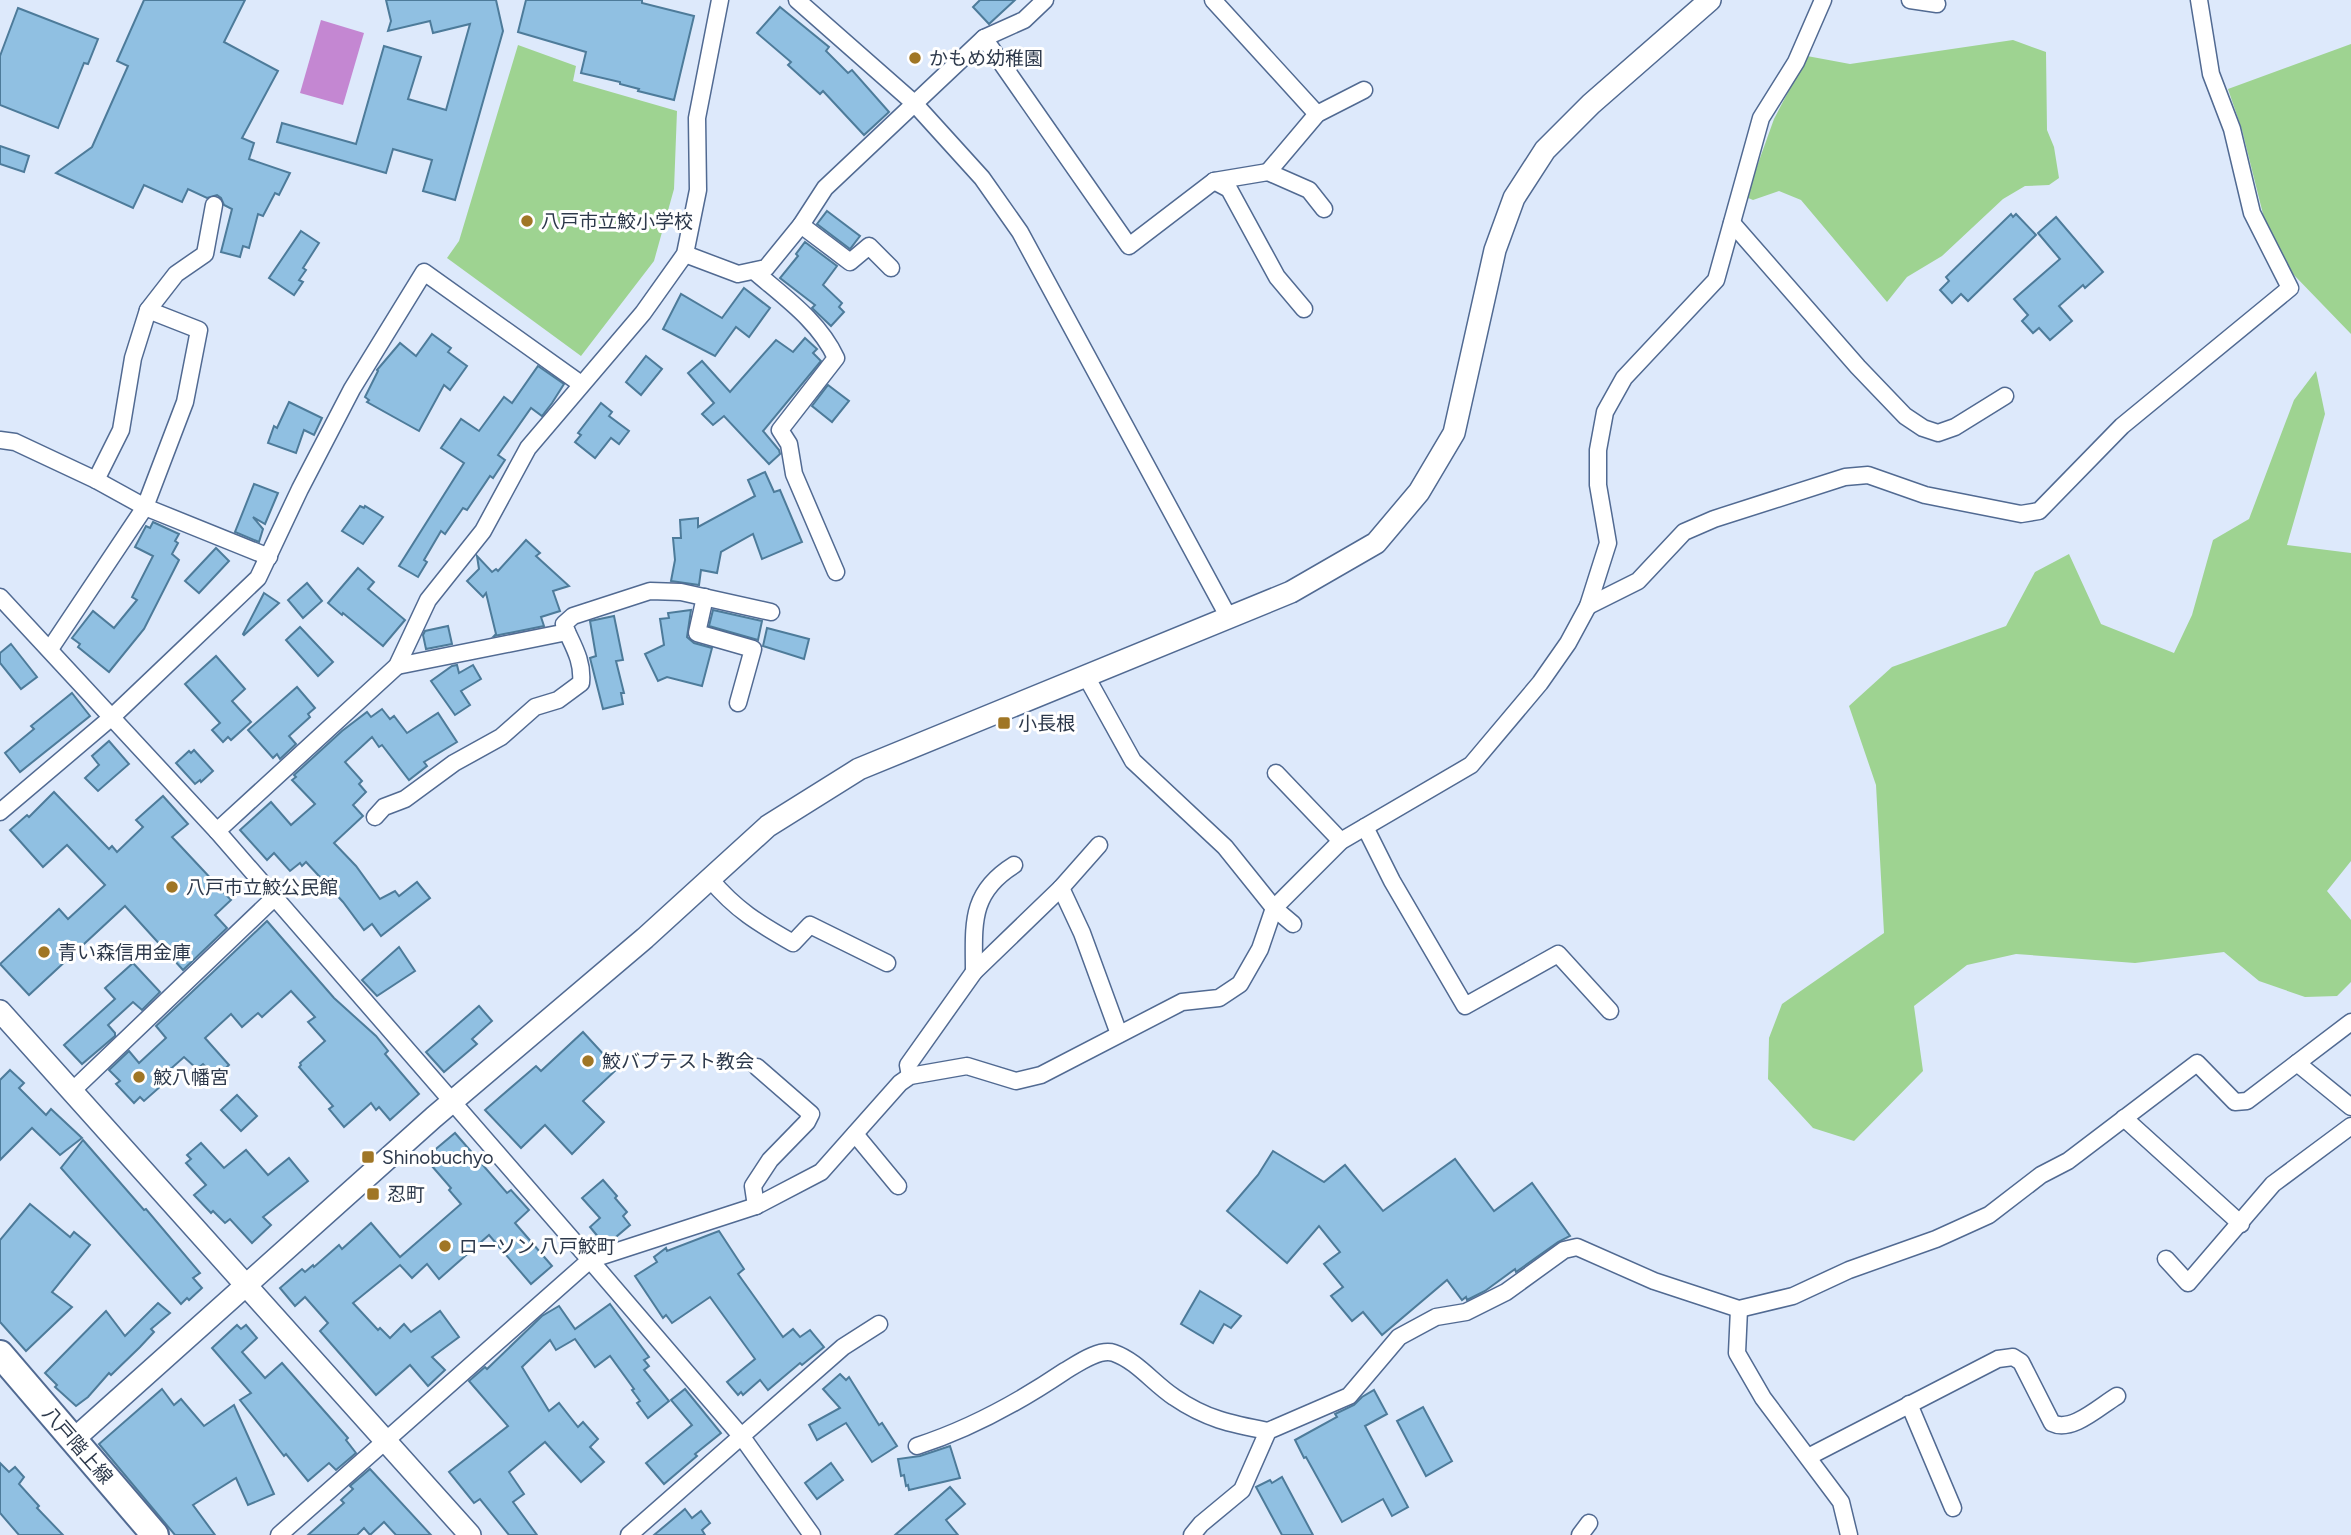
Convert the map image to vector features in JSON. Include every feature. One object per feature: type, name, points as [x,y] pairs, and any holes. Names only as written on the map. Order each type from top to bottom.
[{"type":"main road","name":"八戸階上線","points":[[0,1354],[155,1535]]},
{"type":"street","points":[[216,831],[397,666],[428,600],[483,531],[527,448],[643,313],[685,254],[698,190],[698,118],[720,0]]},
{"type":"street","points":[[797,0],[914,103],[982,178],[1020,232],[1229,618]]},
{"type":"street","points":[[685,254],[738,274],[766,268],[801,225],[825,188],[984,38],[1024,20],[1045,0]]},
{"type":"street","points":[[1213,0],[1317,114]]},
{"type":"street","points":[[73,1440],[452,1101],[645,938],[768,826],[859,769],[1087,678],[1291,592],[1376,543],[1419,492],[1454,433],[1495,250],[1514,198],[1545,150],[1591,104],[1710,0]]},
{"type":"street","points":[[279,1535],[590,1260],[756,1206],[821,1172],[900,1083],[910,1076],[967,1066],[1016,1081],[1041,1075],[1182,1002],[1219,998],[1240,984],[1261,949],[1275,908],[1341,841],[1471,765],[1540,683],[1588,606],[1608,543],[1598,485],[1598,450],[1605,412],[1624,378],[1716,280],[1761,118],[1796,62],[1823,0]]},
{"type":"street","points":[[1910,0],[1937,4]]},
{"type":"street","points":[[1588,606],[1638,581],[1684,532],[1714,519],[1844,477],[1868,475],[1925,495],[2021,514],[2039,511],[2122,426],[2290,288],[2252,213],[2232,129],[2211,74],[2199,0]]},
{"type":"street","points":[[984,38],[1129,246],[1214,181],[1268,172],[1309,190],[1324,209]]},
{"type":"street","points":[[1268,172],[1317,114],[1364,90]]},
{"type":"street","points":[[1214,181],[1228,189],[1277,277],[1304,309]]},
{"type":"street","points":[[96,480],[121,430],[133,358],[148,310],[176,274],[205,254],[214,205]]},
{"type":"street","points":[[1732,223],[1858,367],[1905,416],[1923,428],[1938,433],[1955,427],[2005,396]]},
{"type":"street","points":[[801,225],[850,262],[869,246],[891,268]]},
{"type":"street","points":[[754,271],[806,315],[831,346],[836,358],[780,430],[789,444],[794,474],[836,572]]},
{"type":"street","points":[[0,812],[112,717],[258,578],[352,389],[424,272],[581,384]]},
{"type":"street","points":[[50,649],[145,507],[185,402],[199,330],[148,310]]},
{"type":"street","points":[[0,440],[15,442],[96,480],[145,507],[269,557]]},
{"type":"street","points":[[375,817],[384,807],[405,799],[454,763],[500,737],[535,706],[558,700],[581,683],[579,657],[564,624],[573,616],[650,591],[681,592],[771,611]]},
{"type":"street","points":[[0,597],[216,831],[590,1260],[742,1437],[812,1535]]},
{"type":"street","points":[[705,597],[697,633],[752,649],[738,703]]},
{"type":"street","points":[[397,666],[567,632]]},
{"type":"street","points":[[1087,678],[1133,761],[1226,847],[1275,908],[1293,924]]},
{"type":"street","points":[[1276,773],[1341,841]]},
{"type":"street","points":[[1365,827],[1392,881],[1465,1006],[1558,954],[1610,1011]]},
{"type":"street","points":[[910,1076],[908,1065],[974,972],[1061,888],[1099,845]]},
{"type":"street","points":[[974,972],[975,913],[981,898],[1003,872],[1014,865]]},
{"type":"street","points":[[710,879],[728,901],[755,921],[793,943],[810,925],[887,963]]},
{"type":"street","points":[[1061,888],[1082,933],[1119,1034]]},
{"type":"street","points":[[72,1091],[274,898]]},
{"type":"street","points":[[0,1011],[470,1535]]},
{"type":"street","points":[[917,1446],[984,1419],[1037,1390],[1075,1365],[1101,1353],[1112,1352],[1140,1369],[1172,1396],[1203,1416],[1269,1432],[1349,1396],[1399,1337],[1436,1317],[1465,1312],[1506,1292],[1564,1250],[1577,1247],[1654,1281],[1739,1309],[1793,1296],[1849,1270],[1936,1239],[1989,1215],[2041,1175],[2068,1161],[2197,1063],[2235,1102],[2247,1101],[2351,1022]]},
{"type":"street","points":[[2297,1063],[2351,1107]]},
{"type":"street","points":[[756,1206],[753,1186],[770,1160],[807,1122],[811,1114],[757,1067]]},
{"type":"street","points":[[2124,1118],[2241,1224]]},
{"type":"street","points":[[2166,1259],[2188,1283],[2273,1184],[2351,1126]]},
{"type":"street","points":[[855,1134],[898,1186]]},
{"type":"street","points":[[1739,1309],[1737,1353],[1763,1398],[1841,1502],[1849,1535]]},
{"type":"street","points":[[629,1535],[843,1347],[879,1324]]},
{"type":"street","points":[[1808,1457],[1998,1359],[2013,1357],[2021,1362],[2052,1423],[2058,1426],[2069,1426],[2117,1396]]},
{"type":"street","points":[[1909,1405],[1953,1508]]},
{"type":"street","points":[[1192,1535],[1201,1524],[1242,1490],[1269,1432]]},
{"type":"green space","points":[[2013,40],[2046,52],[2047,130],[2054,147],[2059,178],[2049,185],[2025,186],[2003,199],[1942,256],[1907,277],[1887,302],[1801,200],[1779,191],[1753,200],[1746,197],[1774,119],[1807,56],[1850,64]]},
{"type":"green space","points":[[2351,44],[2351,334],[2293,274],[2264,218],[2242,130],[2228,89]]},
{"type":"green space","points":[[518,45],[576,66],[573,81],[677,111],[674,189],[654,261],[581,356],[447,258],[459,241]]},
{"type":"green space","points":[[2316,371],[2325,414],[2287,545],[2351,553],[2351,861],[2327,891],[2351,920],[2351,982],[2337,996],[2305,997],[2259,981],[2224,952],[2135,963],[2016,954],[1967,965],[1914,1006],[1923,1071],[1854,1141],[1813,1128],[1768,1079],[1769,1038],[1782,1004],[1884,933],[1876,785],[1849,706],[1892,667],[2006,626],[2035,572],[2069,554],[2101,624],[2174,653],[2192,615],[2213,540],[2249,519],[2294,400]]},
{"type":"shaded area","points":[[321,20],[364,33],[343,105],[300,93]]},
{"type":"building","points":[[144,0],[245,0],[224,42],[278,71],[242,138],[254,143],[249,159],[290,173],[279,195],[275,193],[263,216],[258,214],[249,248],[243,246],[240,257],[221,252],[232,209],[224,205],[217,195],[207,198],[188,189],[182,202],[144,185],[133,208],[56,173],[92,147],[128,66],[117,61]]},
{"type":"building","points":[[386,0],[496,0],[503,31],[455,200],[423,191],[432,160],[393,149],[386,173],[277,142],[282,123],[356,144],[384,46],[421,57],[408,99],[446,110],[470,24],[433,33],[430,21],[388,31],[391,21]]},
{"type":"building","points":[[526,0],[642,0],[642,3],[694,16],[674,100],[638,91],[639,89],[620,82],[581,73],[586,52],[518,32]]},
{"type":"building","points":[[980,0],[1015,0],[989,24],[973,7]]},
{"type":"building","points":[[780,7],[829,47],[826,51],[848,73],[852,70],[889,112],[864,135],[823,91],[820,94],[788,65],[791,62],[757,33]]},
{"type":"building","points":[[18,8],[98,39],[88,64],[84,63],[58,128],[0,105],[0,56]]},
{"type":"building","points":[[0,146],[29,156],[24,172],[0,164]]},
{"type":"building","points":[[827,211],[860,236],[850,249],[817,224]]},
{"type":"building","points":[[2011,214],[2013,217],[2016,214],[2036,235],[1968,301],[1961,294],[1952,303],[1940,290],[1949,281],[1946,277]]},
{"type":"building","points":[[2056,217],[2103,272],[2059,306],[2072,321],[2050,340],[2039,328],[2033,333],[2022,321],[2028,315],[2014,299],[2060,259],[2038,233]]},
{"type":"building","points":[[301,231],[319,243],[303,268],[306,270],[299,280],[303,282],[294,295],[269,278]]},
{"type":"building","points":[[805,242],[837,266],[823,285],[842,303],[839,307],[844,312],[831,326],[812,308],[815,305],[780,278],[798,256],[796,254]]},
{"type":"building","points":[[744,288],[770,308],[749,337],[736,327],[715,356],[663,329],[681,294],[722,318]]},
{"type":"building","points":[[432,334],[451,348],[448,352],[467,366],[450,390],[444,385],[419,431],[367,402],[369,400],[365,397],[377,370],[400,343],[416,356]]},
{"type":"building","points":[[805,338],[817,349],[813,353],[821,361],[763,431],[780,454],[769,464],[724,416],[713,425],[702,414],[714,403],[688,373],[702,361],[730,392],[776,340],[793,352]]},
{"type":"building","points":[[646,356],[662,369],[641,395],[626,382]]},
{"type":"building","points":[[538,366],[564,384],[552,403],[542,416],[531,408],[498,455],[505,460],[493,478],[490,476],[467,510],[463,508],[445,534],[441,531],[424,560],[427,562],[418,577],[399,566],[464,463],[441,448],[461,419],[479,431],[504,397],[512,403]]},
{"type":"building","points":[[828,385],[849,401],[832,422],[812,406]]},
{"type":"building","points":[[289,402],[322,418],[314,435],[304,430],[296,453],[268,443],[274,426],[277,428]]},
{"type":"building","points":[[601,403],[612,412],[609,416],[629,431],[619,444],[611,438],[595,458],[575,442],[581,435],[578,433]]},
{"type":"building","points":[[765,472],[774,492],[780,490],[802,542],[762,559],[753,534],[721,552],[717,573],[701,570],[699,585],[671,581],[675,560],[673,538],[681,538],[680,520],[698,518],[698,527],[755,496],[748,480]]},
{"type":"building","points":[[254,484],[278,493],[265,524],[253,517],[263,529],[259,542],[235,532]]},
{"type":"building","points":[[360,506],[365,506],[383,517],[363,544],[342,531]]},
{"type":"building","points":[[153,522],[179,534],[172,554],[179,560],[144,629],[109,672],[78,647],[80,644],[72,638],[93,611],[114,628],[137,600],[132,597],[153,556],[135,547],[146,526],[150,528]]},
{"type":"building","points":[[526,540],[540,553],[536,556],[569,586],[553,591],[560,611],[541,617],[544,626],[494,636],[496,634],[486,593],[483,597],[467,581],[479,569],[477,556],[492,572],[496,569],[498,571]]},
{"type":"building","points":[[216,548],[229,561],[199,593],[185,581]]},
{"type":"building","points":[[358,568],[374,582],[368,589],[405,620],[383,646],[328,603]]},
{"type":"building","points":[[307,583],[322,601],[303,618],[288,600]]},
{"type":"building","points":[[264,593],[279,603],[244,635],[243,634]]},
{"type":"building","points":[[691,610],[687,637],[694,643],[712,648],[702,686],[667,677],[658,681],[645,654],[664,645],[660,619],[669,618],[668,613]]},
{"type":"building","points":[[713,610],[762,621],[758,640],[709,626]]},
{"type":"building","points":[[614,616],[623,660],[616,661],[624,693],[621,693],[623,704],[603,709],[590,658],[596,656],[590,621]]},
{"type":"building","points":[[448,626],[452,644],[426,649],[423,635],[425,631]]},
{"type":"building","points":[[300,627],[333,662],[318,676],[286,640]]},
{"type":"building","points":[[767,628],[809,639],[804,659],[763,646]]},
{"type":"building","points":[[11,644],[37,677],[21,689],[0,663],[0,653]]},
{"type":"building","points":[[216,656],[245,689],[232,701],[251,722],[231,740],[228,737],[223,742],[212,730],[220,723],[185,684]]},
{"type":"building","points":[[457,665],[459,673],[473,665],[481,679],[461,691],[470,705],[455,715],[431,681]]},
{"type":"building","points":[[297,687],[315,708],[308,714],[310,717],[289,736],[296,744],[280,759],[277,754],[273,758],[248,730]]},
{"type":"building","points":[[72,693],[90,716],[20,772],[5,753],[34,729],[31,726]]},
{"type":"building","points":[[382,709],[390,719],[394,716],[407,733],[438,713],[457,742],[424,762],[427,766],[409,780],[382,745],[379,747],[372,737],[345,762],[362,781],[359,784],[366,792],[353,805],[363,816],[334,843],[356,866],[380,899],[395,891],[399,896],[417,882],[430,898],[381,936],[372,924],[364,930],[343,902],[306,862],[290,871],[274,853],[267,860],[240,830],[271,802],[291,825],[315,804],[292,780],[296,777],[294,775],[367,712],[371,717]]},
{"type":"building","points":[[109,741],[129,764],[98,791],[85,778],[99,765],[92,756]]},
{"type":"building","points":[[194,750],[213,771],[195,784],[176,763],[189,751],[191,753]]},
{"type":"building","points":[[54,792],[109,849],[112,846],[117,852],[143,827],[136,820],[163,796],[188,824],[172,837],[231,900],[215,915],[227,928],[183,970],[125,906],[29,995],[0,964],[59,909],[68,919],[105,885],[67,845],[43,867],[10,830],[27,815],[29,817]]},
{"type":"building","points":[[267,921],[334,998],[376,1036],[388,1051],[385,1054],[419,1094],[390,1120],[379,1107],[376,1110],[371,1103],[344,1127],[329,1109],[333,1106],[299,1067],[300,1063],[325,1041],[308,1022],[315,1017],[291,991],[262,1017],[258,1013],[242,1027],[231,1014],[205,1038],[229,1065],[216,1077],[203,1064],[197,1069],[184,1057],[157,1081],[161,1086],[144,1101],[140,1097],[134,1103],[116,1084],[120,1081],[109,1070],[129,1051],[139,1063],[166,1038],[156,1026]]},
{"type":"building","points":[[399,947],[415,971],[377,996],[362,980]]},
{"type":"building","points":[[133,963],[160,992],[142,1010],[133,1002],[108,1025],[115,1036],[82,1064],[64,1045],[115,999],[105,988]]},
{"type":"building","points":[[479,1006],[492,1021],[472,1039],[477,1044],[444,1072],[426,1052]]},
{"type":"building","points":[[583,1032],[617,1069],[583,1101],[604,1122],[572,1154],[545,1125],[521,1148],[485,1110],[536,1066],[541,1071]]},
{"type":"building","points":[[10,1070],[24,1083],[19,1088],[46,1115],[51,1109],[82,1138],[60,1155],[32,1128],[0,1160],[0,1080]]},
{"type":"building","points":[[237,1095],[257,1116],[241,1131],[221,1110]]},
{"type":"building","points":[[455,1133],[507,1193],[511,1190],[529,1210],[515,1223],[552,1266],[531,1284],[489,1235],[439,1279],[427,1264],[412,1278],[400,1265],[353,1303],[378,1330],[380,1328],[390,1338],[404,1324],[411,1332],[440,1311],[459,1337],[432,1357],[445,1370],[428,1386],[410,1365],[376,1395],[320,1331],[328,1323],[305,1297],[295,1306],[280,1288],[302,1269],[305,1272],[313,1265],[314,1267],[339,1245],[342,1249],[371,1223],[400,1257],[461,1204],[425,1158]]},
{"type":"building","points":[[83,1140],[200,1273],[193,1278],[202,1288],[189,1300],[187,1298],[181,1304],[61,1168]]},
{"type":"building","points":[[201,1143],[224,1168],[246,1150],[268,1175],[289,1158],[308,1181],[263,1217],[271,1225],[252,1243],[230,1219],[225,1223],[194,1195],[206,1185],[186,1163],[191,1159],[187,1155]]},
{"type":"building","points":[[1273,1151],[1324,1182],[1345,1165],[1383,1211],[1455,1159],[1494,1211],[1532,1183],[1570,1236],[1467,1300],[1466,1297],[1462,1300],[1447,1280],[1382,1335],[1363,1312],[1352,1321],[1331,1296],[1343,1287],[1324,1264],[1340,1252],[1319,1226],[1287,1263],[1227,1211],[1258,1175]]},
{"type":"building","points":[[603,1180],[627,1212],[623,1216],[630,1225],[604,1244],[590,1227],[600,1218],[582,1198]]},
{"type":"building","points":[[30,1204],[70,1237],[74,1232],[90,1245],[52,1292],[72,1307],[26,1351],[0,1322],[0,1240]]},
{"type":"building","points":[[719,1231],[744,1269],[738,1274],[783,1337],[793,1329],[800,1337],[810,1330],[824,1347],[768,1390],[760,1380],[743,1395],[741,1392],[738,1395],[727,1382],[755,1359],[710,1297],[672,1323],[666,1315],[663,1318],[635,1276],[657,1262],[654,1257],[666,1248],[667,1251]]},
{"type":"building","points":[[1200,1291],[1241,1316],[1231,1328],[1224,1324],[1213,1343],[1181,1324]]},
{"type":"building","points":[[158,1303],[170,1313],[151,1329],[154,1332],[140,1347],[76,1406],[55,1387],[57,1385],[45,1373],[106,1311],[125,1336]]},
{"type":"building","points":[[610,1304],[649,1357],[644,1360],[649,1366],[644,1370],[669,1401],[648,1418],[637,1403],[640,1401],[632,1390],[634,1389],[610,1356],[595,1367],[575,1339],[556,1350],[550,1340],[522,1367],[549,1411],[559,1403],[578,1427],[583,1422],[598,1439],[590,1447],[604,1462],[581,1482],[545,1442],[509,1472],[524,1494],[513,1502],[537,1535],[509,1535],[480,1499],[474,1503],[449,1472],[508,1426],[469,1381],[485,1367],[487,1369],[542,1316],[559,1306],[575,1329]]},
{"type":"building","points":[[237,1325],[241,1329],[246,1325],[257,1338],[242,1352],[265,1378],[282,1363],[348,1438],[346,1440],[356,1453],[336,1470],[329,1463],[308,1481],[286,1454],[284,1456],[240,1400],[251,1393],[212,1348]]},
{"type":"building","points":[[840,1374],[846,1380],[849,1377],[879,1425],[882,1423],[897,1446],[872,1462],[846,1423],[817,1440],[809,1425],[840,1408],[823,1389]]},
{"type":"building","points":[[162,1389],[174,1405],[181,1399],[204,1426],[234,1405],[274,1494],[248,1505],[236,1478],[193,1505],[215,1535],[175,1535],[99,1444]]},
{"type":"building","points":[[685,1389],[721,1433],[664,1484],[646,1463],[692,1425],[671,1400]]},
{"type":"building","points":[[1374,1390],[1387,1414],[1365,1426],[1408,1507],[1392,1516],[1383,1499],[1342,1522],[1295,1440],[1337,1417],[1335,1414],[1354,1405]]},
{"type":"building","points":[[1423,1407],[1452,1461],[1426,1476],[1397,1421]]},
{"type":"building","points":[[950,1446],[960,1478],[909,1490],[904,1475],[901,1476],[898,1459],[920,1456]]},
{"type":"building","points":[[0,1463],[9,1472],[15,1467],[24,1477],[19,1484],[63,1535],[19,1535],[0,1513]]},
{"type":"building","points":[[831,1463],[843,1480],[817,1499],[805,1483]]},
{"type":"building","points":[[370,1469],[431,1535],[396,1535],[384,1522],[370,1535],[364,1528],[357,1535],[308,1535],[344,1503],[341,1500],[353,1489],[350,1486]]},
{"type":"building","points":[[1282,1477],[1313,1535],[1282,1535],[1256,1487]]},
{"type":"building","points":[[950,1487],[965,1504],[946,1520],[958,1535],[895,1535]]},
{"type":"building","points":[[685,1509],[692,1518],[701,1511],[710,1523],[702,1530],[705,1535],[654,1535]]},
{"type":"place","name":"かもめ幼稚園","points":[[915,58]]},
{"type":"place","name":"八戸市立鮫小学校","points":[[527,221]]},
{"type":"place","name":"小長根","points":[[1004,723]]},
{"type":"place","name":"八戸市立鮫公民館","points":[[172,887]]},
{"type":"place","name":"青い森信用金庫","points":[[44,952]]},
{"type":"place","name":"鮫バプテスト教会","points":[[588,1061]]},
{"type":"place","name":"鮫八幡宮","points":[[139,1077]]},
{"type":"place","name":"Shinobuchyo","points":[[368,1157]]},
{"type":"place","name":"忍町","points":[[373,1194]]},
{"type":"place","name":"ローソン 八戸鮫町","points":[[445,1246]]}]
